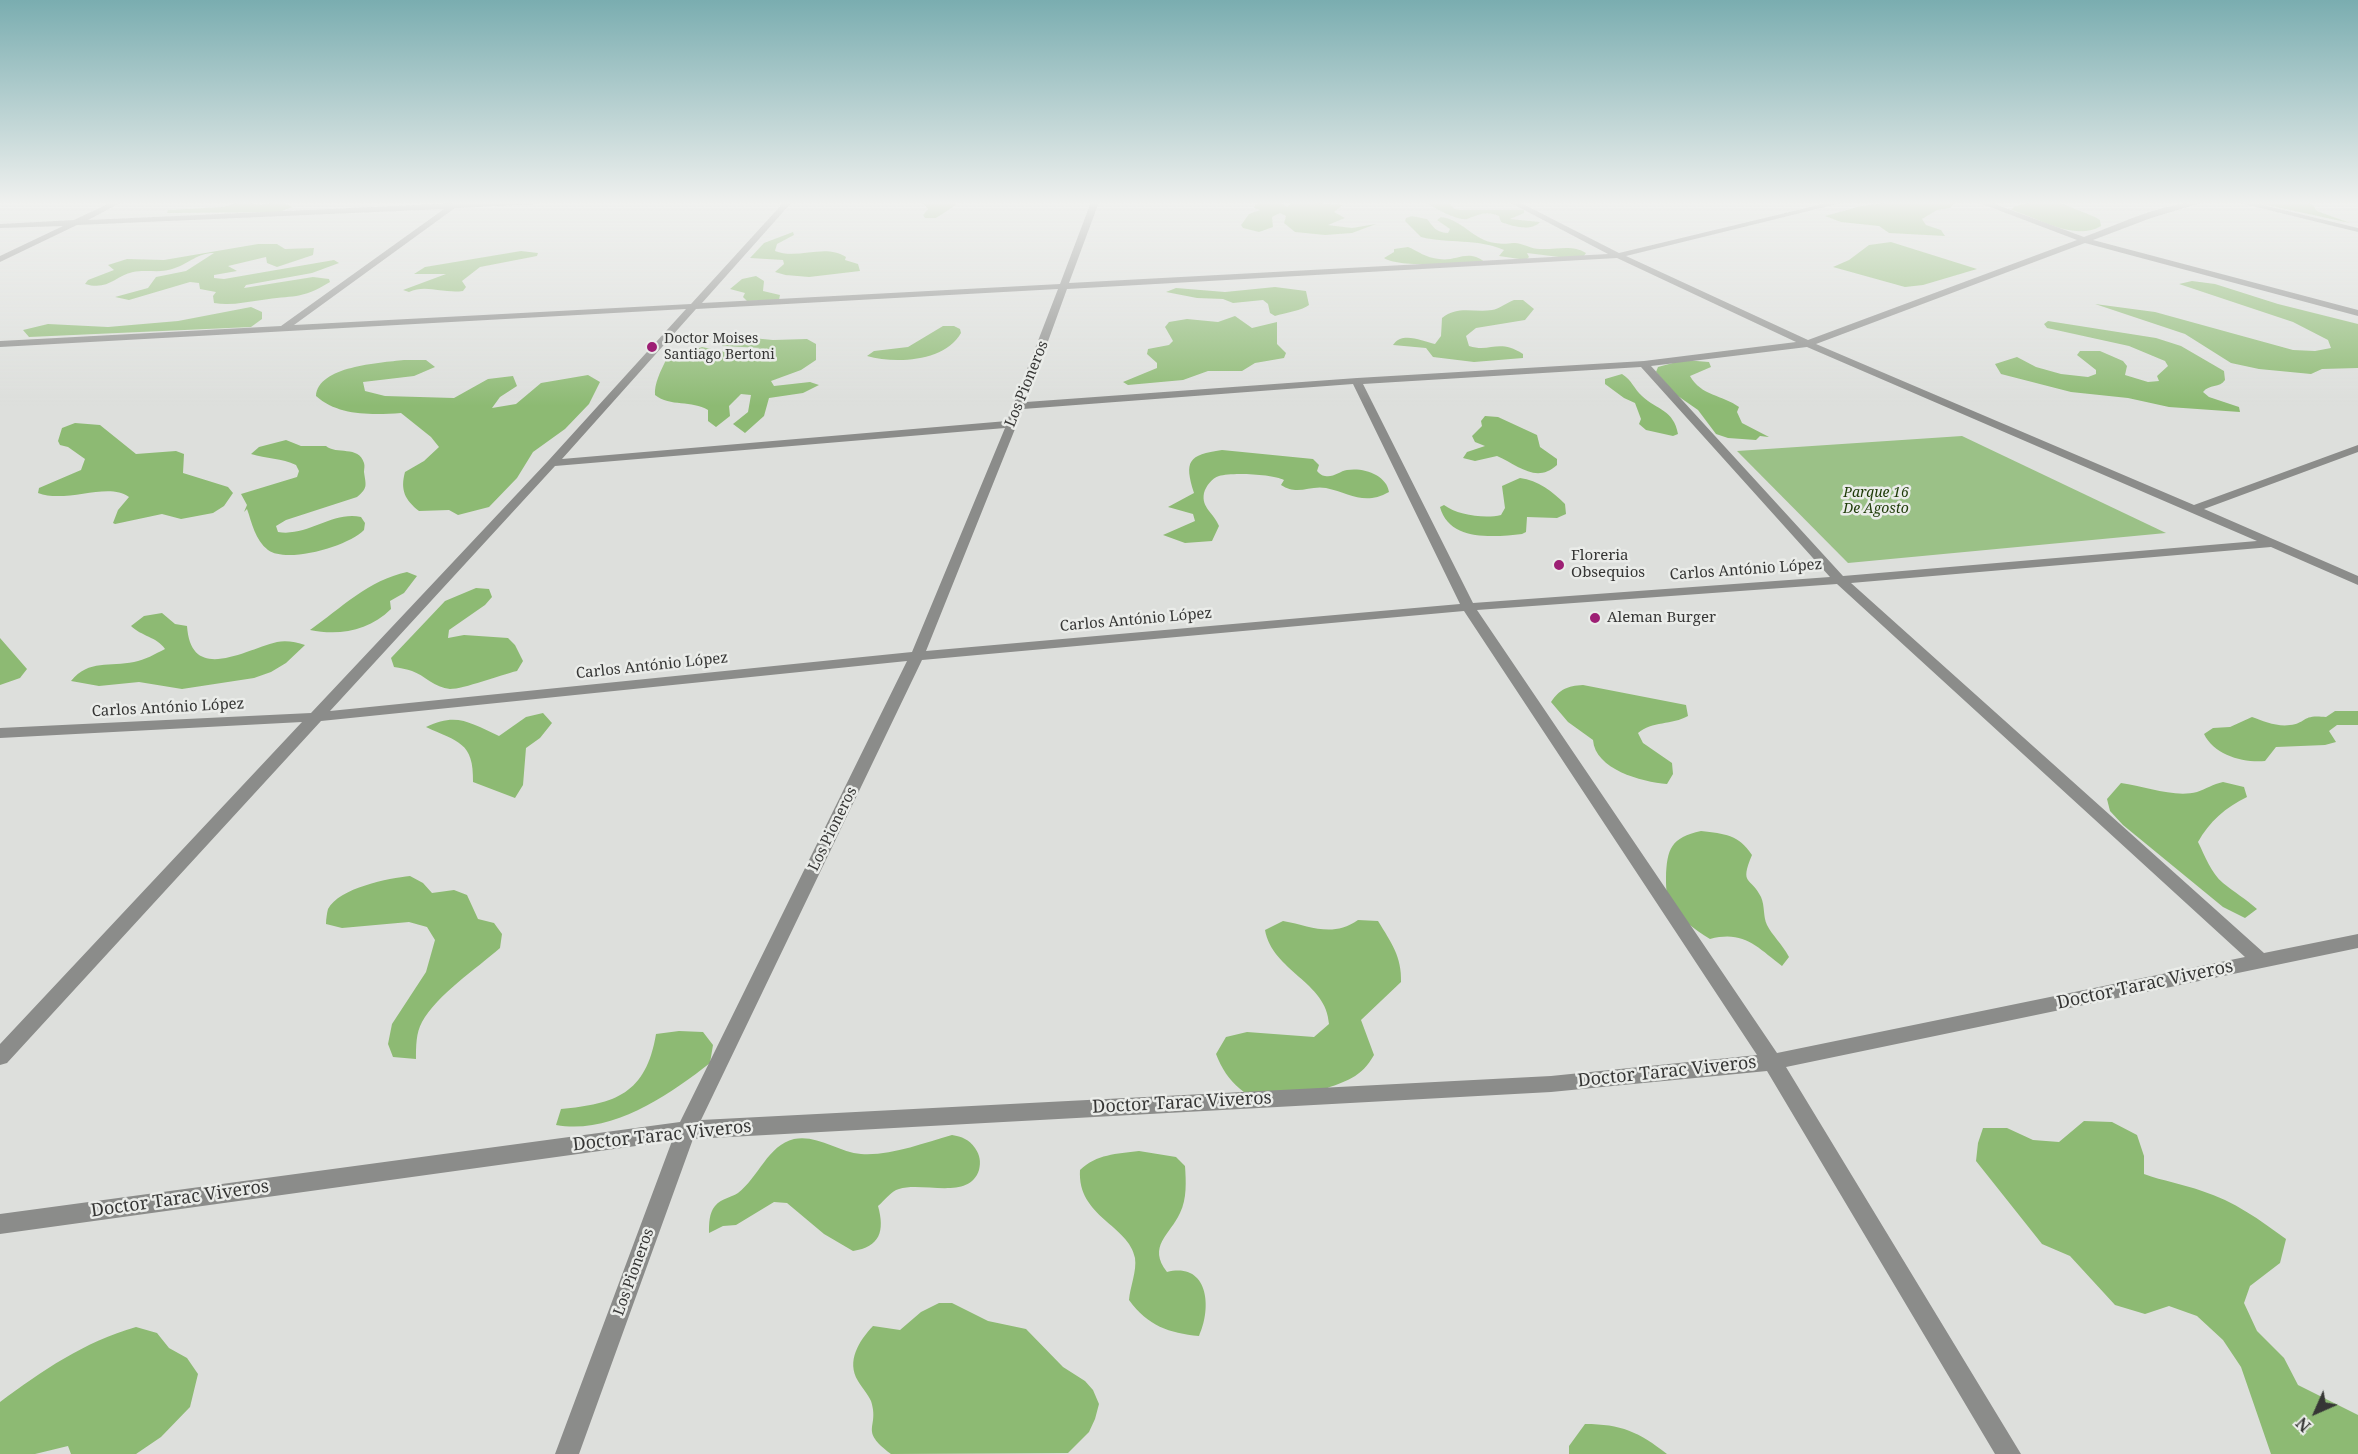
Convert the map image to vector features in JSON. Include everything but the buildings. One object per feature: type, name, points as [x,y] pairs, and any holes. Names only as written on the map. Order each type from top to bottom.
[{"type":"street","points":[[281,330],[365,270]]},
{"type":"street","points":[[0,1057],[552,463],[728,270]]},
{"type":"street","name":"Los Pioneros","points":[[567,1454],[686,1130],[917,656],[1019,406],[1070,270]]},
{"type":"street","points":[[0,344],[693,308],[1065,285],[1385,270]]},
{"type":"street","points":[[1645,270],[1807,344],[2196,508],[2358,581]]},
{"type":"street","points":[[1019,406],[1357,381],[1644,364],[1807,344],[2005,270]]},
{"type":"street","points":[[2197,270],[2358,313]]},
{"type":"street","points":[[1644,364],[1840,580],[2260,961]]},
{"type":"street","points":[[1357,381],[1468,607],[1772,1062],[2009,1454]]},
{"type":"street","points":[[552,463],[1011,424]]},
{"type":"street","points":[[2196,508],[2358,448]]},
{"type":"street","name":"Carlos António López","points":[[0,733],[316,717],[917,656],[1468,607],[1840,580],[2275,543]]},
{"type":"street","name":"Doctor Tarac Viveros","points":[[0,1224],[686,1130],[1551,1084],[1772,1062],[2358,941]]},
{"type":"green space","points":[[114,270],[170,270],[133,272],[100,286],[85,284],[88,280]]},
{"type":"green space","points":[[277,270],[320,270],[246,285],[244,288],[313,277],[329,279],[330,282],[311,292],[296,296],[232,304],[214,303],[213,296],[216,292],[200,289],[199,283],[190,282],[129,300],[115,297],[148,288],[156,277],[186,271],[237,271],[214,275],[214,278],[224,279]]},
{"type":"green space","points":[[421,270],[476,270],[462,281],[466,287],[463,291],[422,289],[409,292],[403,290],[446,274],[414,274]]},
{"type":"green space","points":[[777,270],[860,271],[809,277],[786,275],[789,276],[775,272]]},
{"type":"green space","points":[[1843,270],[1974,270],[1923,285],[1905,287]]},
{"type":"green space","points":[[756,276],[764,281],[763,291],[780,295],[779,300],[747,301],[743,297],[745,293],[730,289],[742,279]]},
{"type":"green space","points":[[2192,281],[2215,284],[2278,304],[2358,324],[2358,368],[2322,369],[2311,374],[2259,369],[2231,363],[2185,334],[2095,304],[2155,312],[2293,350],[2315,351],[2331,348],[2328,340],[2293,322],[2179,284]]},
{"type":"green space","points":[[1275,287],[1306,291],[1309,305],[1275,316],[1270,313],[1268,304],[1263,300],[1233,303],[1223,299],[1197,298],[1166,292],[1176,288],[1225,292]]},
{"type":"green space","points":[[1514,300],[1523,300],[1534,309],[1525,320],[1476,328],[1466,336],[1469,346],[1507,347],[1523,354],[1523,358],[1474,362],[1433,357],[1426,348],[1393,345],[1407,338],[1435,344],[1441,336],[1442,318],[1448,314],[1460,311],[1492,310]]},
{"type":"green space","points":[[251,307],[262,312],[262,319],[251,327],[29,337],[23,330],[48,324],[108,327],[178,321]]},
{"type":"green space","points":[[1235,316],[1252,328],[1277,322],[1277,344],[1286,353],[1284,358],[1255,363],[1242,371],[1208,371],[1183,380],[1128,385],[1123,382],[1157,368],[1157,363],[1147,354],[1148,349],[1169,345],[1173,341],[1165,327],[1169,322],[1187,319],[1218,322]]},
{"type":"green space","points":[[2048,321],[2156,338],[2181,346],[2224,371],[2225,380],[2223,382],[2203,392],[2209,397],[2239,407],[2240,412],[2169,407],[2128,398],[2071,392],[2001,374],[1995,364],[2017,357],[2036,367],[2061,374],[2088,377],[2096,374],[2096,370],[2077,355],[2080,351],[2100,351],[2123,361],[2127,366],[2125,375],[2148,382],[2159,381],[2157,376],[2168,366],[2165,361],[2129,346],[2047,328],[2044,324]]},
{"type":"green space","points":[[943,326],[954,326],[960,329],[961,333],[954,343],[932,355],[905,360],[867,356],[874,351],[908,347]]},
{"type":"green space","points":[[742,337],[773,340],[807,339],[816,344],[816,360],[801,370],[771,381],[774,386],[810,382],[819,385],[803,393],[769,398],[764,416],[745,433],[733,424],[748,412],[751,395],[741,394],[729,406],[730,416],[716,427],[708,421],[708,410],[695,405],[667,401],[655,395],[657,382],[666,360],[702,347],[730,353],[762,348],[722,346],[723,342]]},
{"type":"green space","points":[[404,360],[426,360],[435,367],[414,376],[363,382],[365,391],[385,396],[454,398],[488,379],[513,376],[517,386],[500,397],[492,408],[516,404],[541,383],[588,375],[600,382],[589,404],[565,429],[533,452],[517,478],[489,507],[458,515],[449,510],[419,511],[410,503],[403,484],[405,472],[424,461],[439,447],[431,437],[401,413],[367,414],[345,411],[325,403],[316,396],[319,386],[338,372],[366,365]]},
{"type":"green space","points":[[1684,360],[1709,362],[1711,367],[1690,376],[1695,383],[1700,388],[1739,407],[1737,412],[1742,423],[1769,437],[1760,436],[1756,440],[1728,438],[1716,434],[1698,410],[1675,394],[1656,372],[1658,367]]},
{"type":"green space","points":[[1622,374],[1642,396],[1669,415],[1678,434],[1673,436],[1646,430],[1639,424],[1641,419],[1635,403],[1605,384],[1605,379]]},
{"type":"green space","points":[[1485,416],[1498,417],[1537,435],[1540,447],[1557,459],[1557,465],[1542,473],[1534,473],[1497,456],[1475,461],[1463,458],[1467,452],[1485,446],[1475,442],[1472,436],[1482,426],[1481,421]]},
{"type":"green space","points":[[75,423],[100,425],[136,454],[176,451],[184,454],[183,473],[228,487],[233,493],[224,506],[213,513],[181,519],[162,514],[115,524],[113,523],[118,510],[129,497],[120,493],[110,491],[49,496],[38,493],[39,488],[81,470],[85,459],[68,447],[60,445],[58,441],[62,428]]},
{"type":"green space","name":"Parque 16 De Agosto","points":[[1962,436],[2166,533],[1848,563],[1737,451]]},
{"type":"green space","points":[[286,440],[301,446],[326,446],[330,449],[357,454],[364,464],[365,486],[357,497],[286,520],[276,526],[278,532],[300,531],[330,520],[350,516],[361,517],[365,523],[364,530],[345,542],[303,554],[277,554],[264,546],[254,531],[247,509],[244,512],[247,505],[241,494],[297,477],[299,471],[296,465],[251,454],[259,447]]},
{"type":"green space","points":[[1222,450],[1313,459],[1319,465],[1317,471],[1324,476],[1353,469],[1367,471],[1384,481],[1389,492],[1372,498],[1364,498],[1320,487],[1293,490],[1281,485],[1284,480],[1271,476],[1225,475],[1212,480],[1204,493],[1204,503],[1219,526],[1212,541],[1185,543],[1163,535],[1195,521],[1193,514],[1168,507],[1194,493],[1189,473],[1192,461],[1202,454]]},
{"type":"green space","points":[[1520,478],[1533,481],[1550,491],[1565,504],[1566,514],[1557,518],[1527,517],[1526,532],[1522,534],[1487,536],[1463,532],[1453,526],[1445,518],[1440,507],[1444,505],[1471,515],[1487,517],[1501,515],[1505,508],[1502,486]]},
{"type":"green space","points":[[407,572],[417,576],[404,593],[390,601],[391,609],[373,622],[343,632],[310,630],[368,588],[380,581]]},
{"type":"green space","points":[[476,588],[489,589],[492,597],[485,605],[449,630],[448,638],[464,635],[508,638],[515,645],[523,661],[517,671],[450,689],[439,686],[412,671],[394,667],[391,658],[445,601]]},
{"type":"green space","points":[[162,613],[175,624],[187,626],[191,644],[198,654],[209,659],[235,656],[280,641],[305,645],[286,663],[254,678],[182,689],[139,682],[99,686],[71,681],[85,669],[138,661],[165,649],[158,642],[131,626],[144,616]]},
{"type":"green space","points":[[0,638],[27,669],[20,678],[0,685]]},
{"type":"green space","points":[[1583,685],[1686,705],[1688,716],[1649,727],[1638,733],[1643,743],[1672,763],[1673,774],[1667,784],[1633,777],[1610,766],[1596,750],[1593,740],[1568,722],[1551,702],[1564,689]]},
{"type":"green space","points":[[2335,711],[2358,711],[2358,725],[2337,725],[2329,731],[2336,742],[2325,745],[2276,747],[2265,761],[2248,761],[2230,756],[2215,747],[2204,734],[2213,728],[2230,727],[2252,717],[2285,725],[2295,724],[2312,717],[2326,717]]},
{"type":"green space","points":[[543,713],[552,723],[540,738],[526,748],[523,785],[515,798],[473,782],[471,759],[462,745],[426,727],[446,720],[455,720],[471,723],[499,736],[526,717]]},
{"type":"green space","points":[[2223,782],[2244,787],[2247,797],[2232,805],[2219,816],[2198,842],[2219,879],[2257,909],[2245,918],[2223,907],[2123,825],[2110,811],[2107,799],[2121,783],[2179,794],[2197,792]]},
{"type":"green space","points":[[1701,831],[1730,836],[1742,843],[1752,855],[1746,876],[1761,897],[1767,925],[1789,957],[1782,966],[1757,947],[1741,939],[1722,937],[1710,939],[1682,918],[1669,901],[1666,878],[1670,852],[1677,841]]},
{"type":"green space","points":[[410,876],[423,883],[432,893],[454,890],[467,895],[478,919],[494,923],[502,934],[500,948],[447,992],[422,1022],[416,1044],[416,1059],[393,1057],[388,1044],[392,1024],[426,972],[435,940],[427,927],[409,922],[342,928],[326,924],[328,909],[342,895],[365,885]]},
{"type":"green space","points":[[1358,920],[1378,921],[1395,950],[1401,973],[1401,982],[1361,1020],[1374,1055],[1364,1069],[1352,1078],[1300,1100],[1275,1103],[1252,1097],[1234,1084],[1216,1054],[1226,1037],[1247,1032],[1314,1037],[1329,1024],[1326,1010],[1319,997],[1278,956],[1265,930],[1283,921],[1330,930]]},
{"type":"green space","points":[[679,1031],[703,1032],[713,1045],[710,1063],[676,1088],[638,1110],[597,1124],[577,1127],[556,1125],[561,1109],[597,1104],[625,1092],[636,1083],[645,1070],[656,1034]]},
{"type":"green space","points":[[2084,1121],[2112,1122],[2137,1135],[2144,1156],[2144,1174],[2225,1200],[2286,1239],[2280,1263],[2250,1286],[2244,1303],[2257,1331],[2284,1358],[2298,1385],[2358,1415],[2358,1454],[2271,1454],[2241,1367],[2223,1340],[2197,1316],[2169,1306],[2145,1314],[2115,1305],[2070,1256],[2042,1244],[1976,1161],[1983,1128],[2007,1128],[2033,1140],[2059,1142]]},
{"type":"green space","points":[[952,1135],[968,1140],[978,1153],[980,1167],[974,1179],[966,1185],[955,1188],[909,1187],[893,1192],[878,1206],[881,1223],[875,1242],[862,1249],[853,1251],[824,1234],[787,1203],[774,1202],[736,1225],[723,1226],[709,1233],[710,1215],[715,1206],[745,1187],[770,1155],[785,1142],[802,1138],[811,1139],[853,1153],[872,1154],[907,1148]]},
{"type":"green space","points":[[1139,1151],[1176,1157],[1185,1166],[1184,1202],[1176,1221],[1162,1241],[1159,1255],[1167,1272],[1181,1271],[1192,1274],[1199,1280],[1204,1290],[1205,1313],[1199,1336],[1160,1327],[1136,1309],[1129,1300],[1135,1263],[1131,1247],[1095,1210],[1086,1199],[1081,1186],[1080,1170],[1086,1165],[1107,1156]]},
{"type":"green space","points":[[939,1303],[952,1303],[988,1321],[1026,1329],[1063,1367],[1085,1381],[1093,1390],[1099,1404],[1095,1419],[1089,1432],[1068,1453],[891,1454],[881,1446],[873,1434],[871,1401],[855,1374],[853,1366],[856,1352],[863,1338],[873,1326],[900,1330],[921,1312]]},
{"type":"green space","points":[[136,1327],[157,1333],[169,1348],[187,1358],[198,1374],[190,1407],[161,1437],[136,1454],[71,1454],[68,1446],[35,1454],[0,1454],[0,1402],[81,1349]]},
{"type":"green space","points":[[1585,1424],[1598,1424],[1629,1431],[1667,1454],[1569,1454],[1569,1446]]},
{"type":"place","name":"Doctor Moises Santiago Bertoni","points":[[652,347]]},
{"type":"place","name":"Floreria Obsequios","points":[[1559,565]]},
{"type":"place","name":"Aleman Burger","points":[[1595,618]]}]
